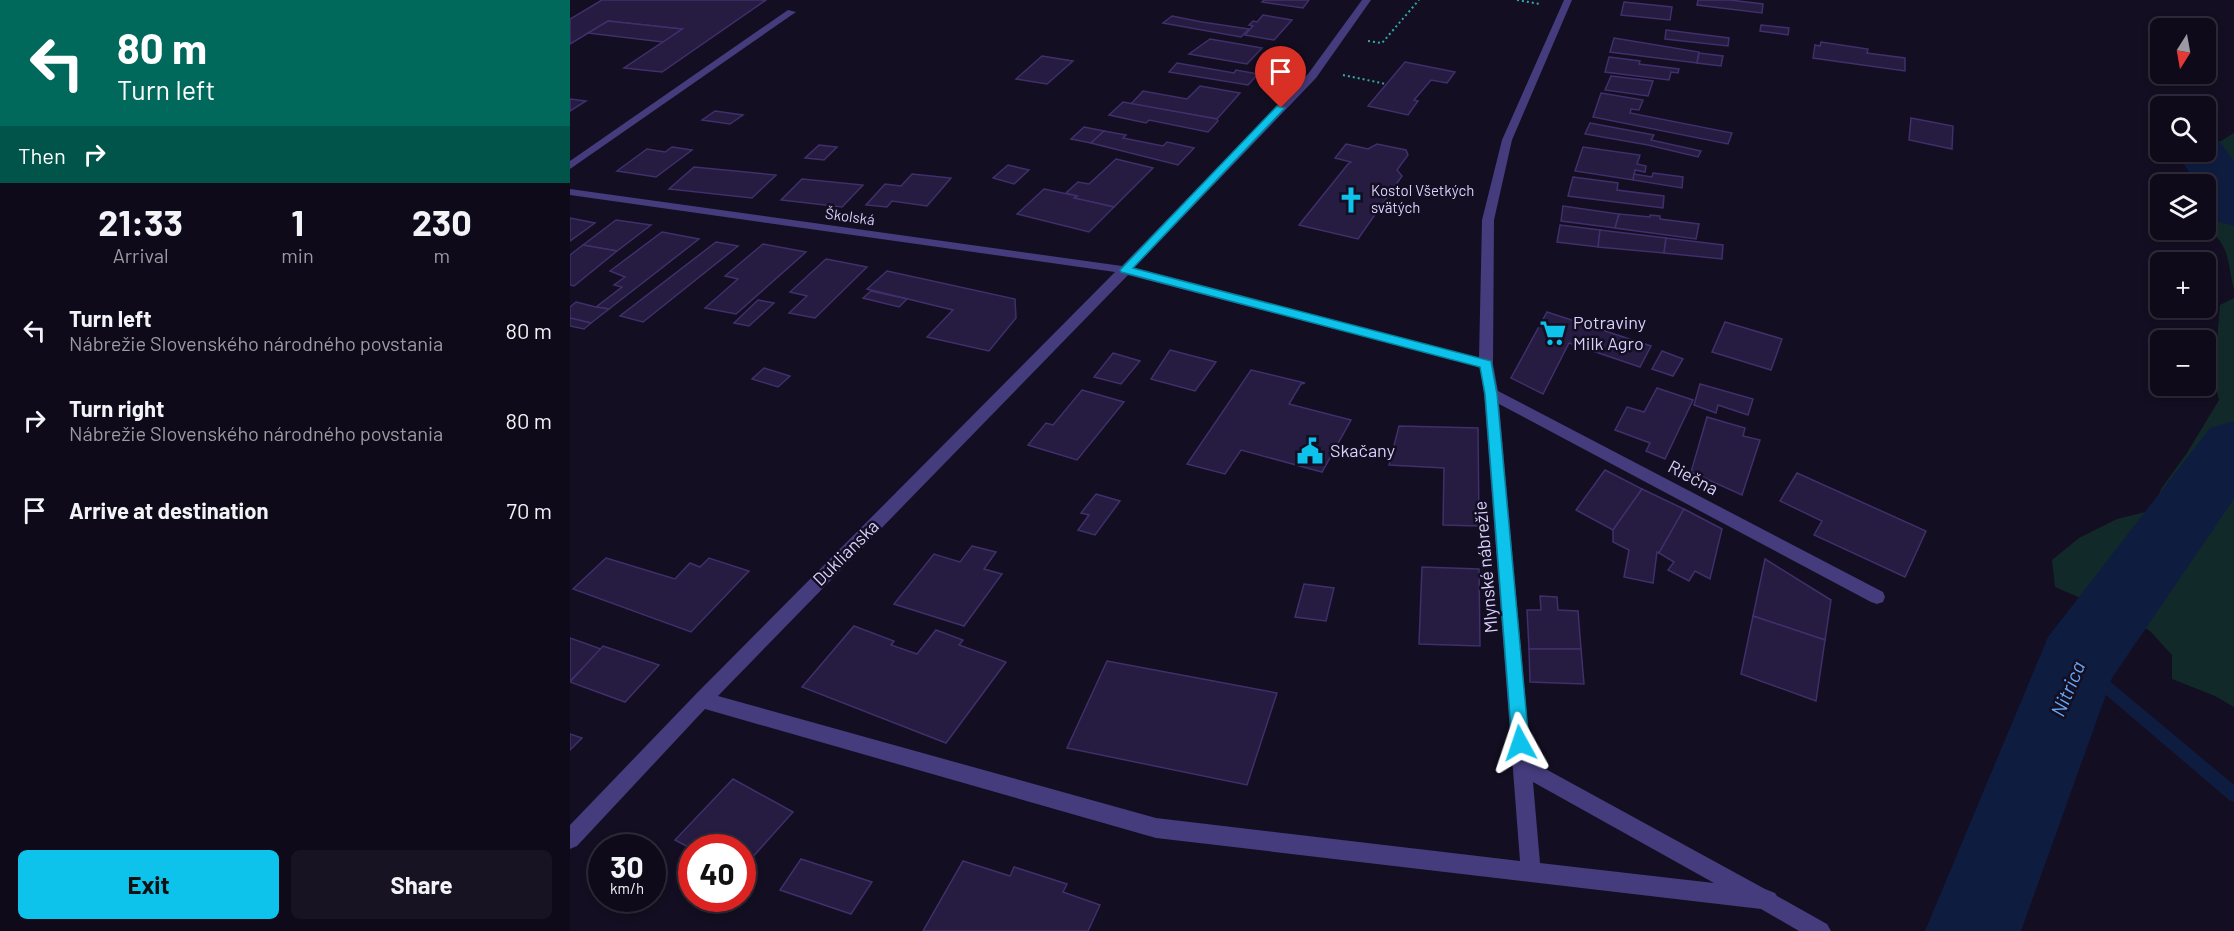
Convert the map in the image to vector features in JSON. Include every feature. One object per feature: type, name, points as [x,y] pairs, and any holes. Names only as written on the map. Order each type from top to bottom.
[{"type":"street","name":"Duklianska","points":[[570,839],[702,700],[1125,270],[1317,69],[1367,0]]},
{"type":"street","name":"Mlynské nábrežie","points":[[1531,872],[1491,394],[1486,364],[1488,220],[1507,140],[1568,0]]},
{"type":"street","points":[[570,166],[791,12]]},
{"type":"street","name":"Školská","points":[[570,192],[1125,270],[1486,364]]},
{"type":"street","name":"Riečna","points":[[1491,394],[1877,597]]},
{"type":"street","points":[[702,700],[1156,828],[1768,900]]},
{"type":"street","points":[[1522,766],[1768,900],[1820,931]]},
{"type":"path","points":[[1382,43],[1419,0]]},
{"type":"path","points":[[1317,69],[1386,84]]},
{"type":"green space","points":[[2234,133],[2234,180],[2210,162],[2216,162],[2216,144]]},
{"type":"green space","points":[[2201,171],[2204,174],[2185,174],[2185,172]]},
{"type":"green space","points":[[2216,195],[2234,199],[2234,290],[2227,255],[2216,237]]},
{"type":"green space","points":[[2234,298],[2234,707],[2215,696],[2172,679],[2172,655],[2150,631],[2136,622],[2055,587],[2052,560],[2079,538],[2117,519],[2153,510],[2161,489],[2187,453],[2219,400],[2216,387],[2216,354],[2220,305]]},
{"type":"building","points":[[602,0],[766,0],[662,72],[624,68],[682,29],[608,21],[570,44],[570,19]]},
{"type":"building","points":[[1264,0],[1309,0],[1303,8],[1262,2]]},
{"type":"building","points":[[1698,0],[1730,0],[1763,4],[1762,13],[1697,5]]},
{"type":"building","points":[[1624,2],[1672,7],[1670,20],[1621,15]]},
{"type":"building","points":[[1263,15],[1292,20],[1274,40],[1245,35],[1253,26],[1249,25],[1253,21],[1257,22]]},
{"type":"building","points":[[1172,16],[1249,29],[1241,37],[1163,23]]},
{"type":"building","points":[[608,21],[682,29],[663,42],[588,33]]},
{"type":"building","points":[[1761,25],[1789,28],[1788,35],[1760,31]]},
{"type":"building","points":[[1666,30],[1729,38],[1728,46],[1665,39]]},
{"type":"building","points":[[1614,38],[1699,52],[1697,63],[1610,52]]},
{"type":"building","points":[[1210,39],[1262,48],[1247,64],[1189,54]]},
{"type":"building","points":[[1821,42],[1868,49],[1867,53],[1905,58],[1905,71],[1813,58],[1815,45],[1820,46]]},
{"type":"building","points":[[1699,53],[1723,56],[1721,66],[1697,63]]},
{"type":"building","points":[[1042,56],[1073,61],[1047,84],[1016,79]]},
{"type":"building","points":[[1609,57],[1640,61],[1639,64],[1679,69],[1678,73],[1671,72],[1669,80],[1605,72]]},
{"type":"building","points":[[1405,62],[1455,72],[1447,83],[1431,80],[1414,100],[1418,101],[1408,115],[1368,106]]},
{"type":"building","points":[[1177,63],[1234,73],[1236,70],[1258,74],[1248,85],[1169,72]]},
{"type":"building","points":[[1611,76],[1653,81],[1648,96],[1605,90]]},
{"type":"building","points":[[1200,86],[1240,93],[1217,119],[1131,104],[1143,91],[1187,99]]},
{"type":"building","points":[[1601,93],[1643,100],[1639,110],[1631,109],[1630,113],[1732,133],[1728,144],[1593,117]]},
{"type":"building","points":[[570,99],[586,101],[570,111]]},
{"type":"building","points":[[1123,102],[1218,121],[1208,132],[1149,120],[1146,123],[1109,115]]},
{"type":"building","points":[[715,111],[743,115],[730,124],[702,120]]},
{"type":"building","points":[[1911,118],[1953,126],[1952,149],[1909,140]]},
{"type":"building","points":[[1590,123],[1654,135],[1651,140],[1701,151],[1698,157],[1585,134]]},
{"type":"building","points":[[1084,127],[1104,131],[1091,143],[1071,139]]},
{"type":"building","points":[[1104,131],[1126,135],[1123,138],[1163,146],[1167,142],[1194,148],[1178,165],[1091,143]]},
{"type":"building","name":"Kostol Všetkých svätých","points":[[1346,144],[1368,149],[1377,144],[1406,150],[1408,155],[1397,170],[1402,176],[1358,239],[1299,225],[1351,162],[1335,158]]},
{"type":"building","points":[[819,145],[837,147],[824,160],[805,158]]},
{"type":"building","points":[[672,147],[692,150],[656,177],[617,171],[647,149],[665,152]]},
{"type":"building","points":[[1583,147],[1640,155],[1637,164],[1646,166],[1645,172],[1635,170],[1633,180],[1575,171]]},
{"type":"building","points":[[1116,159],[1153,168],[1114,207],[1074,198],[1077,196],[1066,193],[1078,182],[1089,184]]},
{"type":"building","points":[[1008,165],[1029,170],[1014,184],[993,178]]},
{"type":"building","points":[[694,167],[776,175],[752,198],[669,189]]},
{"type":"building","points":[[1653,173],[1683,177],[1682,188],[1633,180],[1634,174],[1652,177]]},
{"type":"building","points":[[912,174],[951,178],[927,206],[892,201],[887,207],[866,205],[885,184],[901,186]]},
{"type":"building","points":[[1573,177],[1618,183],[1617,190],[1664,196],[1663,208],[1568,196]]},
{"type":"building","points":[[802,179],[863,185],[842,207],[781,200]]},
{"type":"building","points":[[1044,189],[1114,207],[1089,232],[1017,214]]},
{"type":"building","points":[[1563,206],[1619,214],[1615,228],[1561,221]]},
{"type":"building","points":[[1619,214],[1660,216],[1660,219],[1699,224],[1696,239],[1615,228]]},
{"type":"building","points":[[570,218],[595,223],[570,241]]},
{"type":"building","points":[[616,220],[651,225],[617,251],[583,245]]},
{"type":"building","points":[[1560,225],[1600,230],[1598,247],[1557,242]]},
{"type":"building","points":[[1600,230],[1666,238],[1664,253],[1598,247]]},
{"type":"building","points":[[662,232],[699,239],[609,309],[596,307],[622,287],[614,285],[625,277],[610,271]]},
{"type":"building","points":[[1666,238],[1723,245],[1722,259],[1664,253]]},
{"type":"building","points":[[716,242],[738,246],[643,322],[620,316]]},
{"type":"building","points":[[763,244],[806,252],[736,314],[705,308],[738,279],[725,276]]},
{"type":"building","points":[[583,245],[617,251],[574,286],[570,285],[570,255]]},
{"type":"building","points":[[826,259],[867,267],[815,318],[789,313],[807,296],[790,292]]},
{"type":"building","points":[[887,271],[1015,299],[1016,318],[989,351],[927,337],[953,310],[867,289]]},
{"type":"building","points":[[871,291],[907,299],[899,307],[863,298]]},
{"type":"building","points":[[758,300],[774,303],[749,326],[734,323]]},
{"type":"building","points":[[576,302],[609,309],[591,323],[570,318],[570,307]]},
{"type":"building","points":[[1547,312],[1651,346],[1640,367],[1569,343],[1543,394],[1511,378]]},
{"type":"building","points":[[570,318],[591,323],[584,329],[570,326]]},
{"type":"building","points":[[1725,322],[1782,339],[1771,370],[1712,352]]},
{"type":"building","points":[[1170,350],[1216,362],[1195,391],[1151,379]]},
{"type":"building","points":[[1662,351],[1683,359],[1673,376],[1652,369]]},
{"type":"building","points":[[1113,353],[1140,361],[1121,384],[1094,377]]},
{"type":"building","points":[[764,368],[790,376],[778,387],[752,379]]},
{"type":"building","points":[[1251,370],[1305,383],[1301,384],[1289,404],[1351,420],[1322,472],[1241,450],[1225,474],[1187,464]]},
{"type":"building","points":[[1700,384],[1753,399],[1748,415],[1718,405],[1716,413],[1694,405]]},
{"type":"building","points":[[1657,388],[1693,400],[1665,459],[1646,451],[1650,443],[1615,430],[1627,407],[1644,412]]},
{"type":"building","points":[[1082,390],[1124,402],[1077,460],[1028,445],[1046,423],[1053,425]]},
{"type":"building","points":[[1707,417],[1745,428],[1743,436],[1760,440],[1742,495],[1691,472]]},
{"type":"building","points":[[1399,426],[1478,428],[1479,526],[1443,525],[1444,468],[1389,465]]},
{"type":"building","points":[[1605,470],[1642,489],[1613,530],[1576,510]]},
{"type":"building","points":[[1797,473],[1926,531],[1905,577],[1814,535],[1822,521],[1780,501]]},
{"type":"building","points":[[1642,489],[1684,509],[1659,553],[1657,552],[1653,583],[1624,577],[1629,550],[1613,542],[1613,530]]},
{"type":"building","points":[[1096,494],[1120,501],[1095,535],[1078,530],[1089,515],[1081,513]]},
{"type":"building","points":[[1684,509],[1722,529],[1710,579],[1695,571],[1689,581],[1668,570],[1674,562],[1659,553]]},
{"type":"building","points":[[972,546],[996,552],[984,569],[1002,574],[964,626],[894,604],[934,554],[960,562]]},
{"type":"building","points":[[606,558],[675,579],[690,563],[700,567],[709,558],[749,571],[691,632],[573,589]]},
{"type":"building","points":[[1765,559],[1831,600],[1825,640],[1753,616]]},
{"type":"building","points":[[1422,567],[1479,569],[1480,646],[1419,644]]},
{"type":"building","points":[[1304,584],[1334,588],[1326,621],[1295,617]]},
{"type":"building","points":[[1540,596],[1557,597],[1558,610],[1578,611],[1581,649],[1529,649],[1527,610],[1541,610]]},
{"type":"building","points":[[1753,616],[1825,640],[1816,701],[1741,674]]},
{"type":"building","points":[[854,626],[894,641],[891,645],[917,654],[936,630],[963,640],[959,645],[1006,662],[946,743],[802,687]]},
{"type":"building","points":[[570,638],[601,649],[570,681]]},
{"type":"building","points":[[603,646],[659,665],[625,702],[570,682]]},
{"type":"building","points":[[1529,649],[1581,649],[1584,684],[1530,682]]},
{"type":"building","points":[[1107,661],[1277,693],[1247,785],[1067,748]]},
{"type":"building","points":[[570,734],[582,738],[570,750]]},
{"type":"building","points":[[733,779],[793,812],[756,853],[756,834],[681,834]]},
{"type":"building","points":[[801,859],[872,882],[851,914],[780,890]]},
{"type":"building","points":[[963,861],[1010,876],[1014,867],[1067,884],[1063,892],[1100,905],[1088,931],[923,931]]},
{"type":"waterway","name":"Nitrica","points":[[2209,162],[2220,177],[2234,210]]},
{"type":"waterway","name":"Nitrica","points":[[1973,931],[2077,662],[2234,446]]},
{"type":"waterway","points":[[2077,662],[2234,795]]},
{"type":"place","name":"Kostol Všetkých svätých","points":[[1351,200]]},
{"type":"place","name":"Potraviny Milk Agro","points":[[1553,333]]},
{"type":"place","name":"Skačany","points":[[1310,451]]},
{"type":"route","points":[[1281,108],[1125,270],[1486,364],[1491,394],[1520,743]]}]
